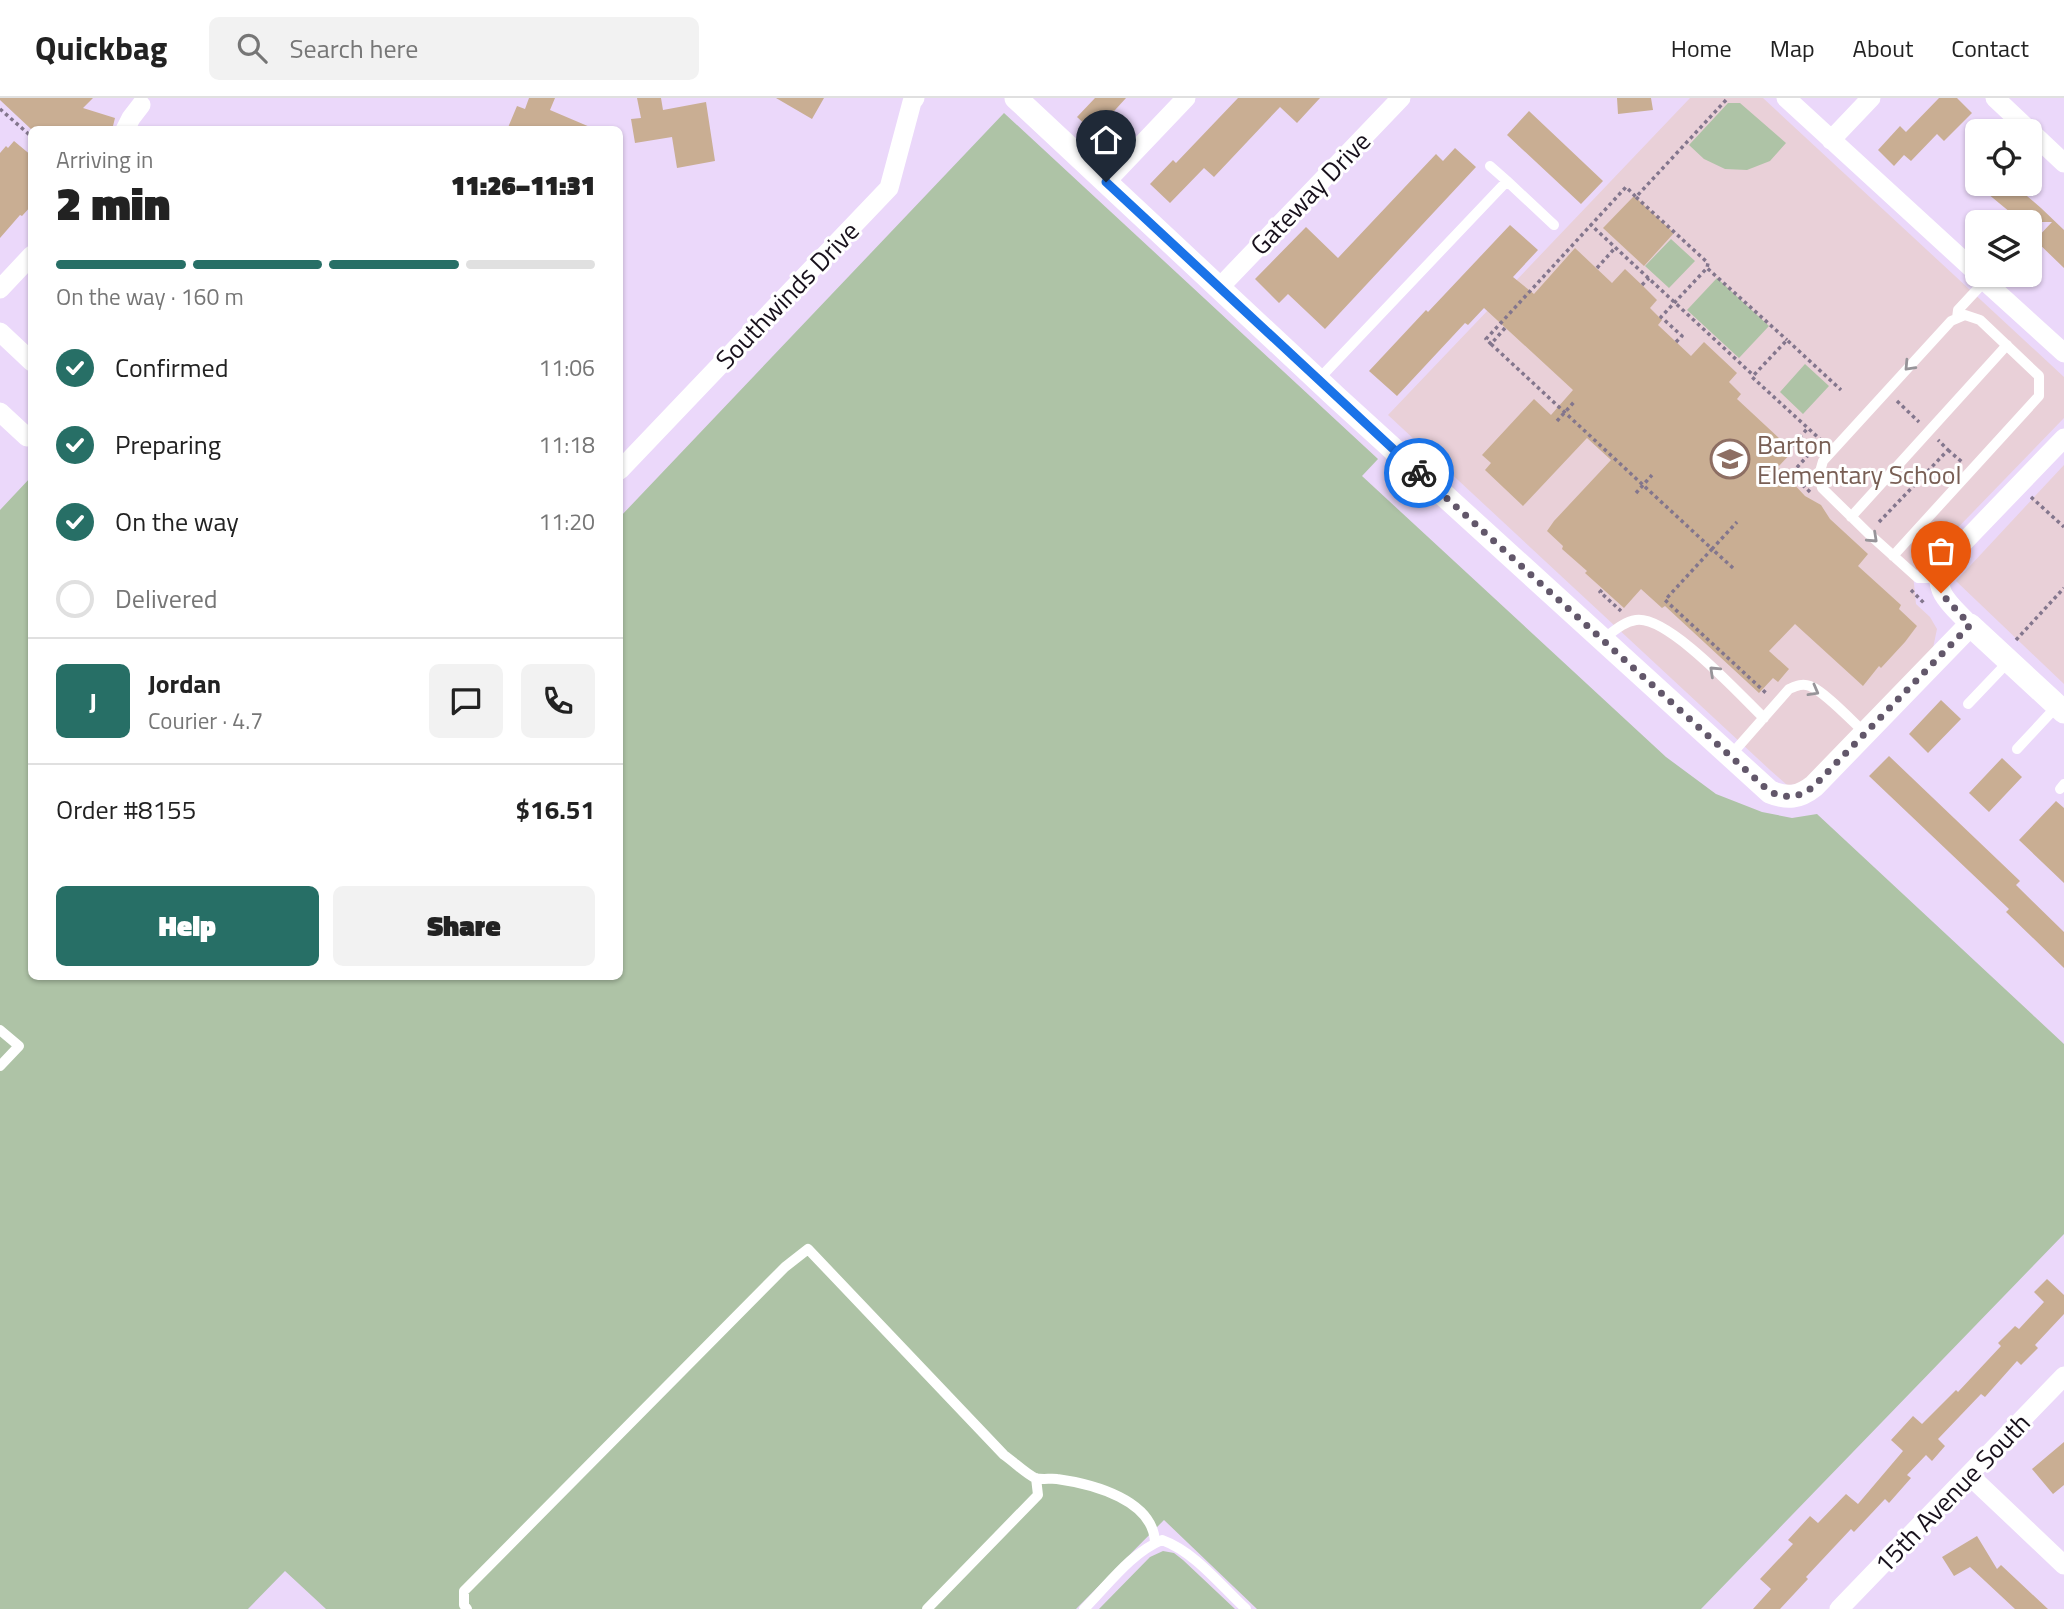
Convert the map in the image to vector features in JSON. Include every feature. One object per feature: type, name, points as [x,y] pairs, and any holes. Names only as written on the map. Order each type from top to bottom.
[{"type":"street","name":"Southwinds Drive","points":[[623,467],[889,188],[915,98]]},
{"type":"street","points":[[1016,98],[1318,380],[1770,792],[1781,797],[1805,794],[1970,625]]},
{"type":"street","points":[[1106,182],[1186,98]]},
{"type":"street","name":"Gateway Drive","points":[[1219,288],[1401,98]]},
{"type":"street","points":[[1786,98],[1965,263]]},
{"type":"street","points":[[1831,141],[1871,98]]},
{"type":"street","points":[[1995,98],[2064,163]]},
{"type":"street","points":[[127,126],[141,100]]},
{"type":"street","points":[[0,289],[28,259]]},
{"type":"street","points":[[1991,287],[2064,353]]},
{"type":"street","points":[[0,332],[28,358]]},
{"type":"street","points":[[0,412],[28,436]]},
{"type":"street","points":[[2060,709],[2012,650],[1970,625],[1941,593],[1937,578],[1940,568],[2064,438]]},
{"type":"street","name":"15th Avenue South","points":[[1839,1609],[2064,1376]]},
{"type":"street","points":[[1969,1475],[2064,1565]]},
{"type":"lane","points":[[1490,166],[1554,225]]},
{"type":"lane","points":[[1318,380],[1507,181]]},
{"type":"lane","points":[[1957,318],[1958,310],[1973,287]]},
{"type":"lane","points":[[1893,556],[2039,396],[2039,376],[1980,320],[1965,315],[1951,321],[1823,461],[1819,475],[1822,488],[1893,556],[1919,578],[1937,578]]},
{"type":"lane","points":[[1851,517],[2007,345]]},
{"type":"lane","points":[[1602,640],[1620,626],[1633,621],[1654,622],[1670,631],[1764,718]]},
{"type":"lane","points":[[1968,704],[2012,650]]},
{"type":"lane","points":[[1730,756],[1789,689],[1798,685],[1808,685],[1819,692],[1866,733]]},
{"type":"lane","points":[[2017,749],[2060,709]]},
{"type":"lane","points":[[0,1030],[19,1046],[0,1066]]},
{"type":"lane","points":[[467,1609],[464,1605],[464,1591],[785,1267],[808,1249],[1004,1455],[1036,1478],[1068,1481],[1122,1497],[1147,1517],[1159,1541]]},
{"type":"lane","points":[[926,1609],[1038,1495],[1036,1478]]},
{"type":"lane","points":[[1084,1609],[1139,1553],[1159,1541],[1175,1545],[1186,1552],[1245,1609]]},
{"type":"path","points":[[1636,197],[1726,100]]},
{"type":"path","points":[[0,108],[28,133]]},
{"type":"path","points":[[1676,342],[1682,336],[1661,317],[1707,268],[1708,263],[1626,187],[1486,339],[1733,568]]},
{"type":"path","points":[[1591,225],[1822,440]]},
{"type":"path","points":[[1597,268],[1615,248]]},
{"type":"path","points":[[1707,268],[1840,390]]},
{"type":"path","points":[[1642,285],[1648,278]]},
{"type":"path","points":[[1491,344],[1505,328]]},
{"type":"path","points":[[1754,375],[1787,340]]},
{"type":"path","points":[[1895,399],[1921,423]]},
{"type":"path","points":[[1557,421],[1574,402]]},
{"type":"path","points":[[1790,449],[1808,428]]},
{"type":"path","points":[[1936,437],[1971,470]]},
{"type":"path","points":[[1879,522],[1948,450]]},
{"type":"path","points":[[1636,493],[1652,475]]},
{"type":"path","points":[[2031,497],[2064,527]]},
{"type":"path","points":[[1737,522],[1665,600],[1766,693]]},
{"type":"path","points":[[2012,650],[2064,588]]},
{"type":"path","points":[[1602,590],[1600,592],[1633,621]]},
{"type":"shaded area","name":"Barton Elementary School","points":[[1690,98],[1763,98],[2064,377],[2064,418],[1913,574],[1916,604],[1930,617],[1937,629],[1933,648],[1804,784],[1787,785],[1388,415]]},
{"type":"shaded area","points":[[2064,465],[2064,684],[1956,581]]},
{"type":"green space","points":[[1728,103],[1740,103],[1786,143],[1770,161],[1747,170],[1725,169],[1704,159],[1689,145]]},
{"type":"green space","points":[[1004,113],[1378,459],[1362,476],[1666,757],[1716,794],[1762,812],[1792,818],[1817,814],[2064,1044],[2064,1234],[1701,1609],[1257,1609],[1164,1520],[1076,1609],[326,1609],[285,1571],[248,1609],[0,1609],[0,510],[28,480],[28,980],[623,980],[623,514]]},
{"type":"green space","points":[[1671,239],[1695,261],[1669,288],[1645,266]]},
{"type":"green space","points":[[1717,278],[1769,326],[1739,358],[1687,310]]},
{"type":"green space","points":[[1805,364],[1829,386],[1803,414],[1780,392]]},
{"type":"green space","points":[[1163,1551],[1174,1553],[1183,1560],[1235,1609],[1099,1609],[1150,1557]]},
{"type":"building","points":[[93,98],[83,108],[115,118],[113,126],[28,126],[0,100]]},
{"type":"building","points":[[529,98],[555,98],[550,110],[588,126],[509,126],[517,106],[525,109]]},
{"type":"building","points":[[637,98],[661,98],[663,110],[706,102],[715,161],[677,168],[672,137],[635,143],[631,119],[641,118]]},
{"type":"building","points":[[776,98],[824,98],[812,119]]},
{"type":"building","points":[[1095,98],[1126,98],[1105,121],[1112,128],[1101,139],[1077,117]]},
{"type":"building","points":[[1238,98],[1320,98],[1297,123],[1280,107],[1214,177],[1204,168],[1170,203],[1150,184],[1173,160],[1176,163]]},
{"type":"building","points":[[1617,98],[1651,98],[1653,110],[1618,114]]},
{"type":"building","points":[[1939,98],[1957,98],[1972,113],[1944,141],[1937,134],[1911,161],[1904,155],[1894,166],[1878,150],[1900,126],[1906,132]]},
{"type":"building","points":[[1529,111],[1603,181],[1581,204],[1507,135]]},
{"type":"building","points":[[14,141],[28,153],[28,209],[0,238],[0,153],[6,146],[8,148]]},
{"type":"building","points":[[1455,148],[1476,167],[1325,329],[1288,294],[1279,303],[1255,279],[1306,227],[1338,258],[1436,154],[1443,161]]},
{"type":"building","points":[[1634,196],[1674,233],[1644,266],[1603,228]]},
{"type":"building","points":[[1991,196],[2027,196],[2064,230],[2064,268],[2042,247],[2042,233],[2052,222],[2042,222],[2042,210],[2007,210]]},
{"type":"building","points":[[1510,225],[1538,250],[1513,277],[1534,294],[1575,248],[1612,283],[1625,269],[1657,300],[1650,308],[1662,320],[1658,325],[1691,356],[1704,342],[1737,373],[1729,382],[1741,394],[1737,399],[1793,451],[1778,467],[1805,496],[1821,505],[1830,519],[1868,554],[1858,566],[1901,605],[1899,609],[1917,626],[1863,686],[1795,624],[1769,651],[1789,669],[1778,682],[1773,678],[1759,693],[1665,606],[1662,608],[1641,589],[1624,608],[1585,573],[1587,571],[1562,549],[1563,546],[1547,531],[1611,460],[1587,438],[1523,506],[1485,470],[1491,463],[1482,455],[1534,399],[1551,415],[1573,390],[1484,308],[1468,325],[1465,323],[1397,396],[1369,371]]},
{"type":"building","points":[[1941,700],[1961,719],[1928,753],[1909,734]]},
{"type":"building","points":[[1889,756],[2020,881],[2016,885],[2064,932],[2064,968],[2006,912],[2009,909],[1869,776]]},
{"type":"building","points":[[2002,758],[2022,777],[1989,812],[1969,793]]},
{"type":"building","points":[[2056,801],[2064,808],[2064,883],[2019,840]]},
{"type":"building","points":[[2047,1279],[2064,1295],[2064,1314],[2035,1345],[2038,1348],[2021,1365],[2017,1361],[1985,1397],[1981,1394],[1938,1439],[1945,1446],[1932,1461],[1926,1455],[1907,1475],[1911,1478],[1889,1503],[1885,1499],[1854,1532],[1851,1529],[1780,1609],[1753,1609],[1771,1589],[1760,1579],[1793,1544],[1788,1540],[1810,1516],[1818,1523],[1846,1494],[1858,1504],[1903,1451],[1891,1440],[1913,1416],[1922,1424],[1956,1390],[1958,1392],[2001,1346],[1998,1343],[2015,1326],[2019,1329],[2044,1302],[2034,1292]]},
{"type":"building","points":[[2064,1442],[2064,1485],[2053,1494],[2032,1469]]},
{"type":"building","points":[[1977,1536],[1997,1569],[2001,1565],[2048,1609],[2015,1609],[1970,1567],[1954,1576],[1942,1557]]},
{"type":"way so far","points":[[1419,473],[1770,792],[1781,797],[1805,794],[1814,786],[1970,625],[1941,593]]},
{"type":"place","name":"Barton Elementary School","points":[[1730,459]]},
{"type":"route","points":[[1106,182],[1419,473]]}]
